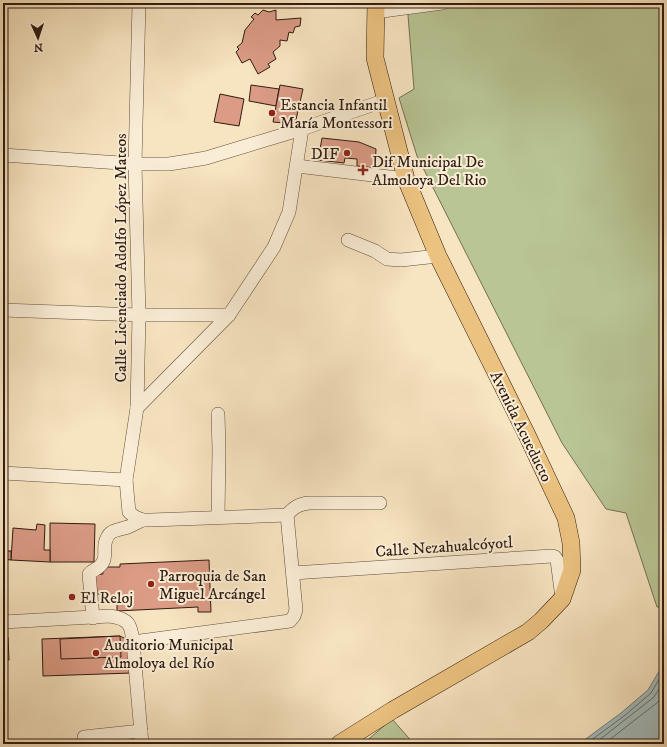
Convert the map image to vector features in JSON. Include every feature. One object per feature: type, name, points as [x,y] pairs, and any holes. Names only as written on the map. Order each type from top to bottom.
[{"type":"main road","name":"Avenida Acueducto","points":[[339,744],[394,710],[528,632],[562,599],[572,570],[566,518],[527,435],[438,256],[406,179],[375,58],[376,7]]},
{"type":"street","name":"Calle Licenciado Adolfo López Mateos","points":[[139,3],[135,164],[139,315],[137,408],[126,480],[130,512],[135,517],[143,520]]},
{"type":"street","points":[[376,7],[442,3]]},
{"type":"street","points":[[3,156],[135,164],[169,164],[206,158],[302,129],[386,100]]},
{"type":"street","points":[[137,408],[229,315],[274,247],[289,212],[302,129]]},
{"type":"street","points":[[297,166],[406,179]]},
{"type":"street","points":[[348,240],[375,251],[388,259],[400,260],[438,256]]},
{"type":"street","points":[[3,310],[139,315],[229,315]]},
{"type":"street","points":[[218,414],[220,450],[218,517]]},
{"type":"street","points":[[3,473],[126,480]]},
{"type":"street","points":[[133,635],[290,621],[296,610],[288,515],[295,506],[301,504],[380,503]]},
{"type":"street","points":[[93,618],[89,574],[91,571],[98,569],[104,562],[107,536],[114,530],[128,527],[143,520],[288,515]]},
{"type":"street","name":"Calle Nezahualcóyotl","points":[[293,573],[552,556],[557,560],[562,599]]},
{"type":"street","points":[[3,622],[110,616],[120,618],[128,622],[133,635],[142,738],[84,737]]},
{"type":"green space","points":[[407,3],[664,3],[664,607],[657,607],[626,513],[606,509],[562,443],[417,156],[399,98],[414,89]]},
{"type":"green space","points":[[392,719],[414,744],[363,744]]},
{"type":"water","points":[[664,663],[664,744],[579,744],[621,713],[648,690]]},
{"type":"building","points":[[263,10],[269,12],[276,10],[276,20],[301,18],[300,26],[295,27],[293,33],[289,32],[287,41],[280,40],[280,46],[273,52],[276,59],[268,64],[270,67],[258,74],[250,59],[242,63],[236,52],[239,49],[237,47],[242,43],[245,30],[254,19],[251,17],[255,13],[258,15]]},
{"type":"building","points":[[251,85],[279,89],[276,106],[249,101]]},
{"type":"building","points":[[280,85],[303,89],[295,124],[273,122]]},
{"type":"building","points":[[220,94],[244,99],[239,126],[214,122]]},
{"type":"building","name":"DIF","points":[[322,138],[359,142],[376,149],[375,168],[357,166],[357,159],[345,158],[344,163],[318,160]]},
{"type":"building","points":[[50,523],[95,524],[94,562],[50,562]]},
{"type":"building","points":[[37,524],[45,525],[44,550],[50,550],[50,562],[11,560],[13,528],[36,530]]},
{"type":"building","points":[[3,551],[11,551],[11,560],[3,559]]},
{"type":"building","name":"Parroquia de San Miguel Arcángel","points":[[209,560],[211,612],[198,612],[198,607],[117,611],[117,600],[102,601],[102,594],[93,594],[92,575],[103,574],[102,567],[120,567],[120,564]]},
{"type":"building","points":[[120,636],[130,641],[132,673],[43,676],[42,639]]},
{"type":"building","points":[[120,636],[121,657],[61,659],[60,639]]},
{"type":"building","points":[[3,637],[8,637],[9,660],[3,661]]},
{"type":"place","name":"Estancia Infantil María Montessori","points":[[272,113]]},
{"type":"place","name":"DIF","points":[[347,153]]},
{"type":"place","name":"Dif Municipal De Almoloya Del Rio","points":[[363,170]]},
{"type":"place","name":"Parroquia de San Miguel Arcángel","points":[[151,584]]},
{"type":"place","name":"El Reloj","points":[[72,597]]},
{"type":"place","name":"Auditorio Municipal Almoloya del Río","points":[[96,653]]}]
